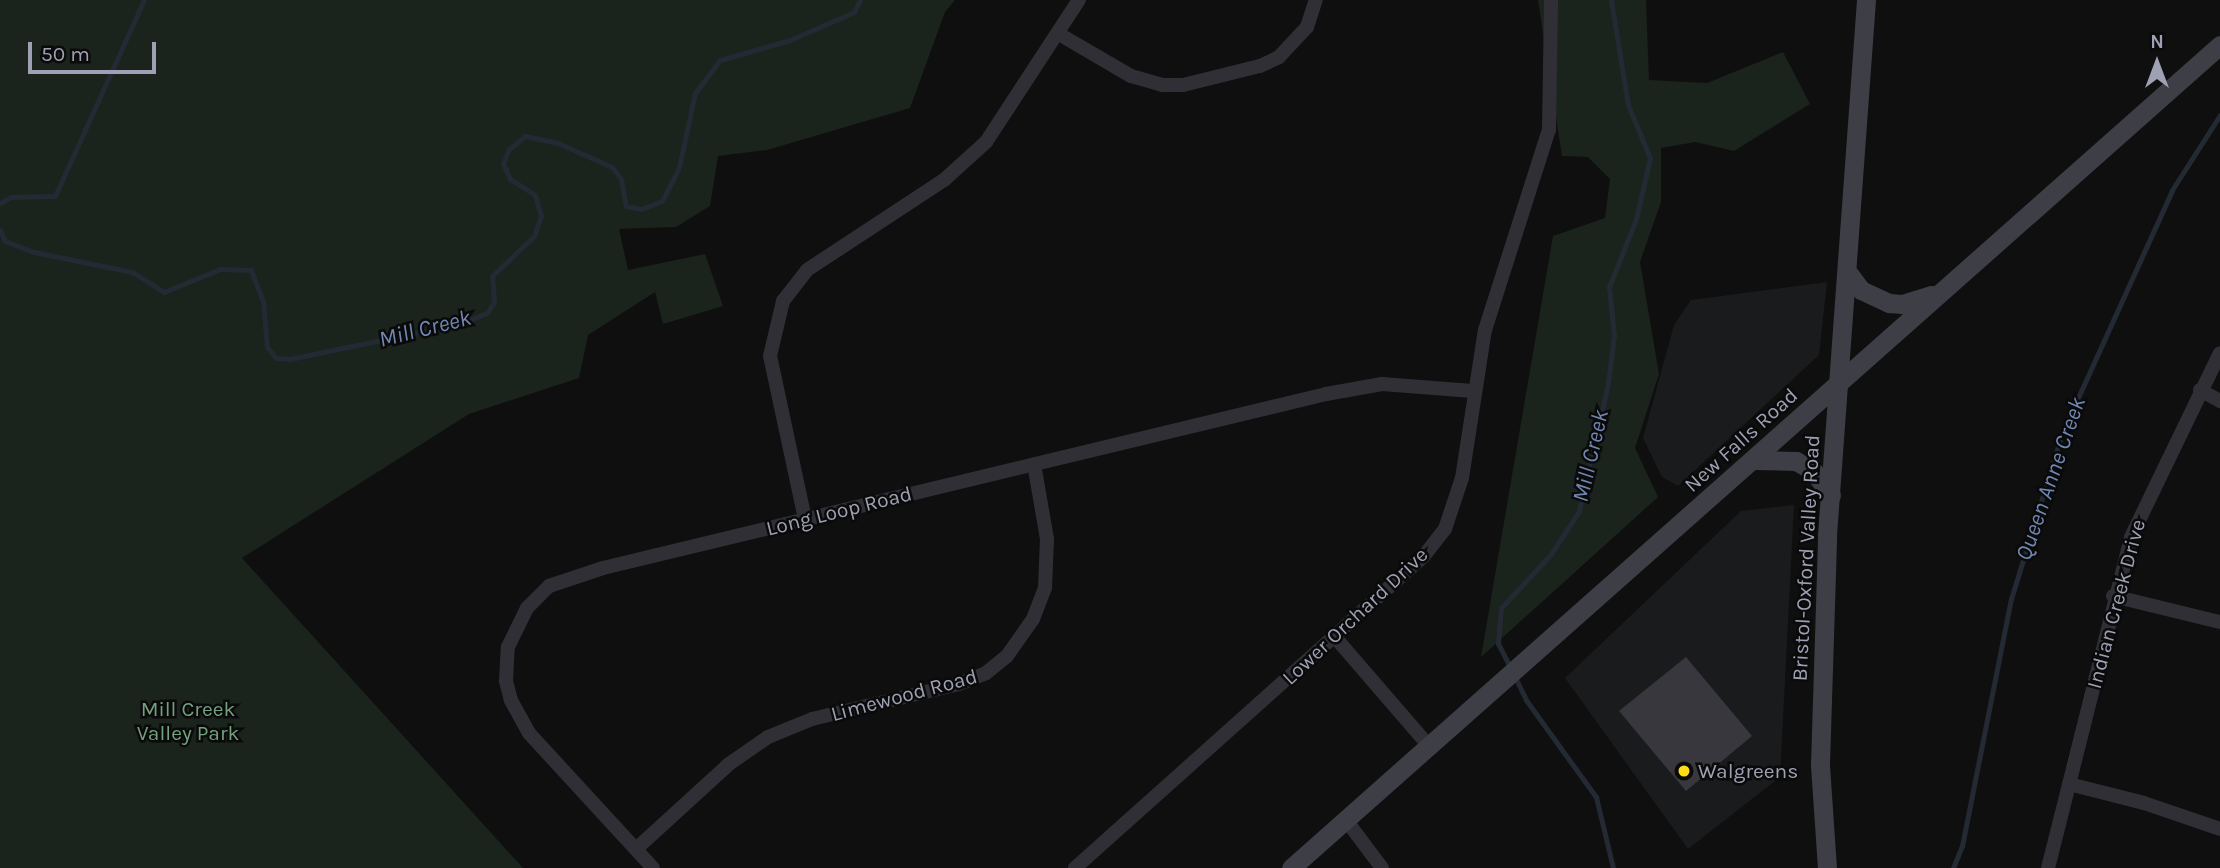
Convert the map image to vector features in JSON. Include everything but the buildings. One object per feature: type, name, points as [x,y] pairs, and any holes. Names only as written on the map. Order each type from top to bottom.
[{"type":"main road","name":"Bristol-Oxford Valley Road","points":[[1827,868],[1820,764],[1831,495],[1867,0]]},
{"type":"main road","name":"New Falls Road","points":[[1291,868],[2220,45]]},
{"type":"main road","points":[[1849,274],[1861,290],[1889,303],[1902,304],[1940,292]]},
{"type":"main road","points":[[1753,460],[1796,461],[1813,471],[1831,495]]},
{"type":"street","points":[[805,519],[772,379],[770,342],[783,301],[807,270],[962,166],[1002,123],[1079,0]]},
{"type":"street","points":[[1059,34],[1131,76],[1162,85],[1182,85],[1260,66],[1279,57],[1307,27],[1316,0]]},
{"type":"street","name":"Lower Orchard Drive","points":[[1076,868],[1423,556],[1445,529],[1462,478],[1473,391],[1485,330],[1549,130],[1550,0]]},
{"type":"street","name":"Indian Creek Drive","points":[[2048,868],[2113,596],[2146,500],[2220,353]]},
{"type":"street","name":"Long Loop Road","points":[[653,868],[521,720],[506,681],[513,631],[543,590],[563,580],[805,519],[1382,384],[1473,391]]},
{"type":"street","points":[[2200,390],[2220,401]]},
{"type":"street","name":"Limewood Road","points":[[636,849],[729,764],[768,737],[812,719],[959,684],[986,673],[1007,656],[1033,619],[1045,589],[1047,539],[1034,464]]},
{"type":"street","points":[[2113,596],[2220,622]]},
{"type":"street","points":[[1335,636],[1429,746]]},
{"type":"street","points":[[2069,784],[2144,803],[2220,829]]},
{"type":"street","points":[[1346,820],[1382,868]]},
{"type":"shaded area","points":[[1827,282],[1819,355],[1678,486],[1662,477],[1643,438],[1674,325],[1691,300]]},
{"type":"shaded area","points":[[1794,505],[1780,777],[1688,849],[1565,678],[1741,511]]},
{"type":"green space","name":"Mill Creek Valley Park","points":[[0,0],[955,0],[945,12],[910,108],[767,150],[718,156],[710,206],[676,227],[619,229],[628,270],[705,254],[723,306],[663,324],[655,292],[588,335],[579,378],[469,414],[242,558],[523,868],[0,868]]},
{"type":"green space","points":[[1538,0],[1646,0],[1649,80],[1707,83],[1783,52],[1810,104],[1734,151],[1695,142],[1661,148],[1661,202],[1640,262],[1659,374],[1635,448],[1658,497],[1481,657],[1553,236],[1605,218],[1610,179],[1588,157],[1562,156]]},
{"type":"waterway","name":"Mill Creek","points":[[0,203],[11,197],[55,196],[144,0]]},
{"type":"waterway","name":"Mill Creek","points":[[0,230],[5,241],[34,252],[132,272],[164,292],[220,269],[251,270],[263,301],[267,347],[276,358],[290,359],[462,323],[487,313],[494,302],[492,276],[534,236],[541,216],[535,195],[510,179],[503,163],[509,149],[525,136],[558,143],[612,167],[621,179],[626,206],[641,209],[662,201],[679,167],[695,93],[720,60],[790,40],[854,12],[860,0]]},
{"type":"waterway","name":"Mill Creek","points":[[1510,667],[1498,643],[1501,608],[1551,554],[1579,511],[1608,383],[1614,335],[1609,287],[1636,219],[1650,158],[1628,105],[1611,0]]},
{"type":"waterway","name":"Queen Anne Creek","points":[[1953,868],[1962,846],[2011,599],[2062,433],[2172,190],[2220,115]]},
{"type":"waterway","name":"Mill Creek","points":[[1514,675],[1526,700],[1596,797],[1613,868]]},
{"type":"place","name":"Walgreens","points":[[1684,771]]}]
